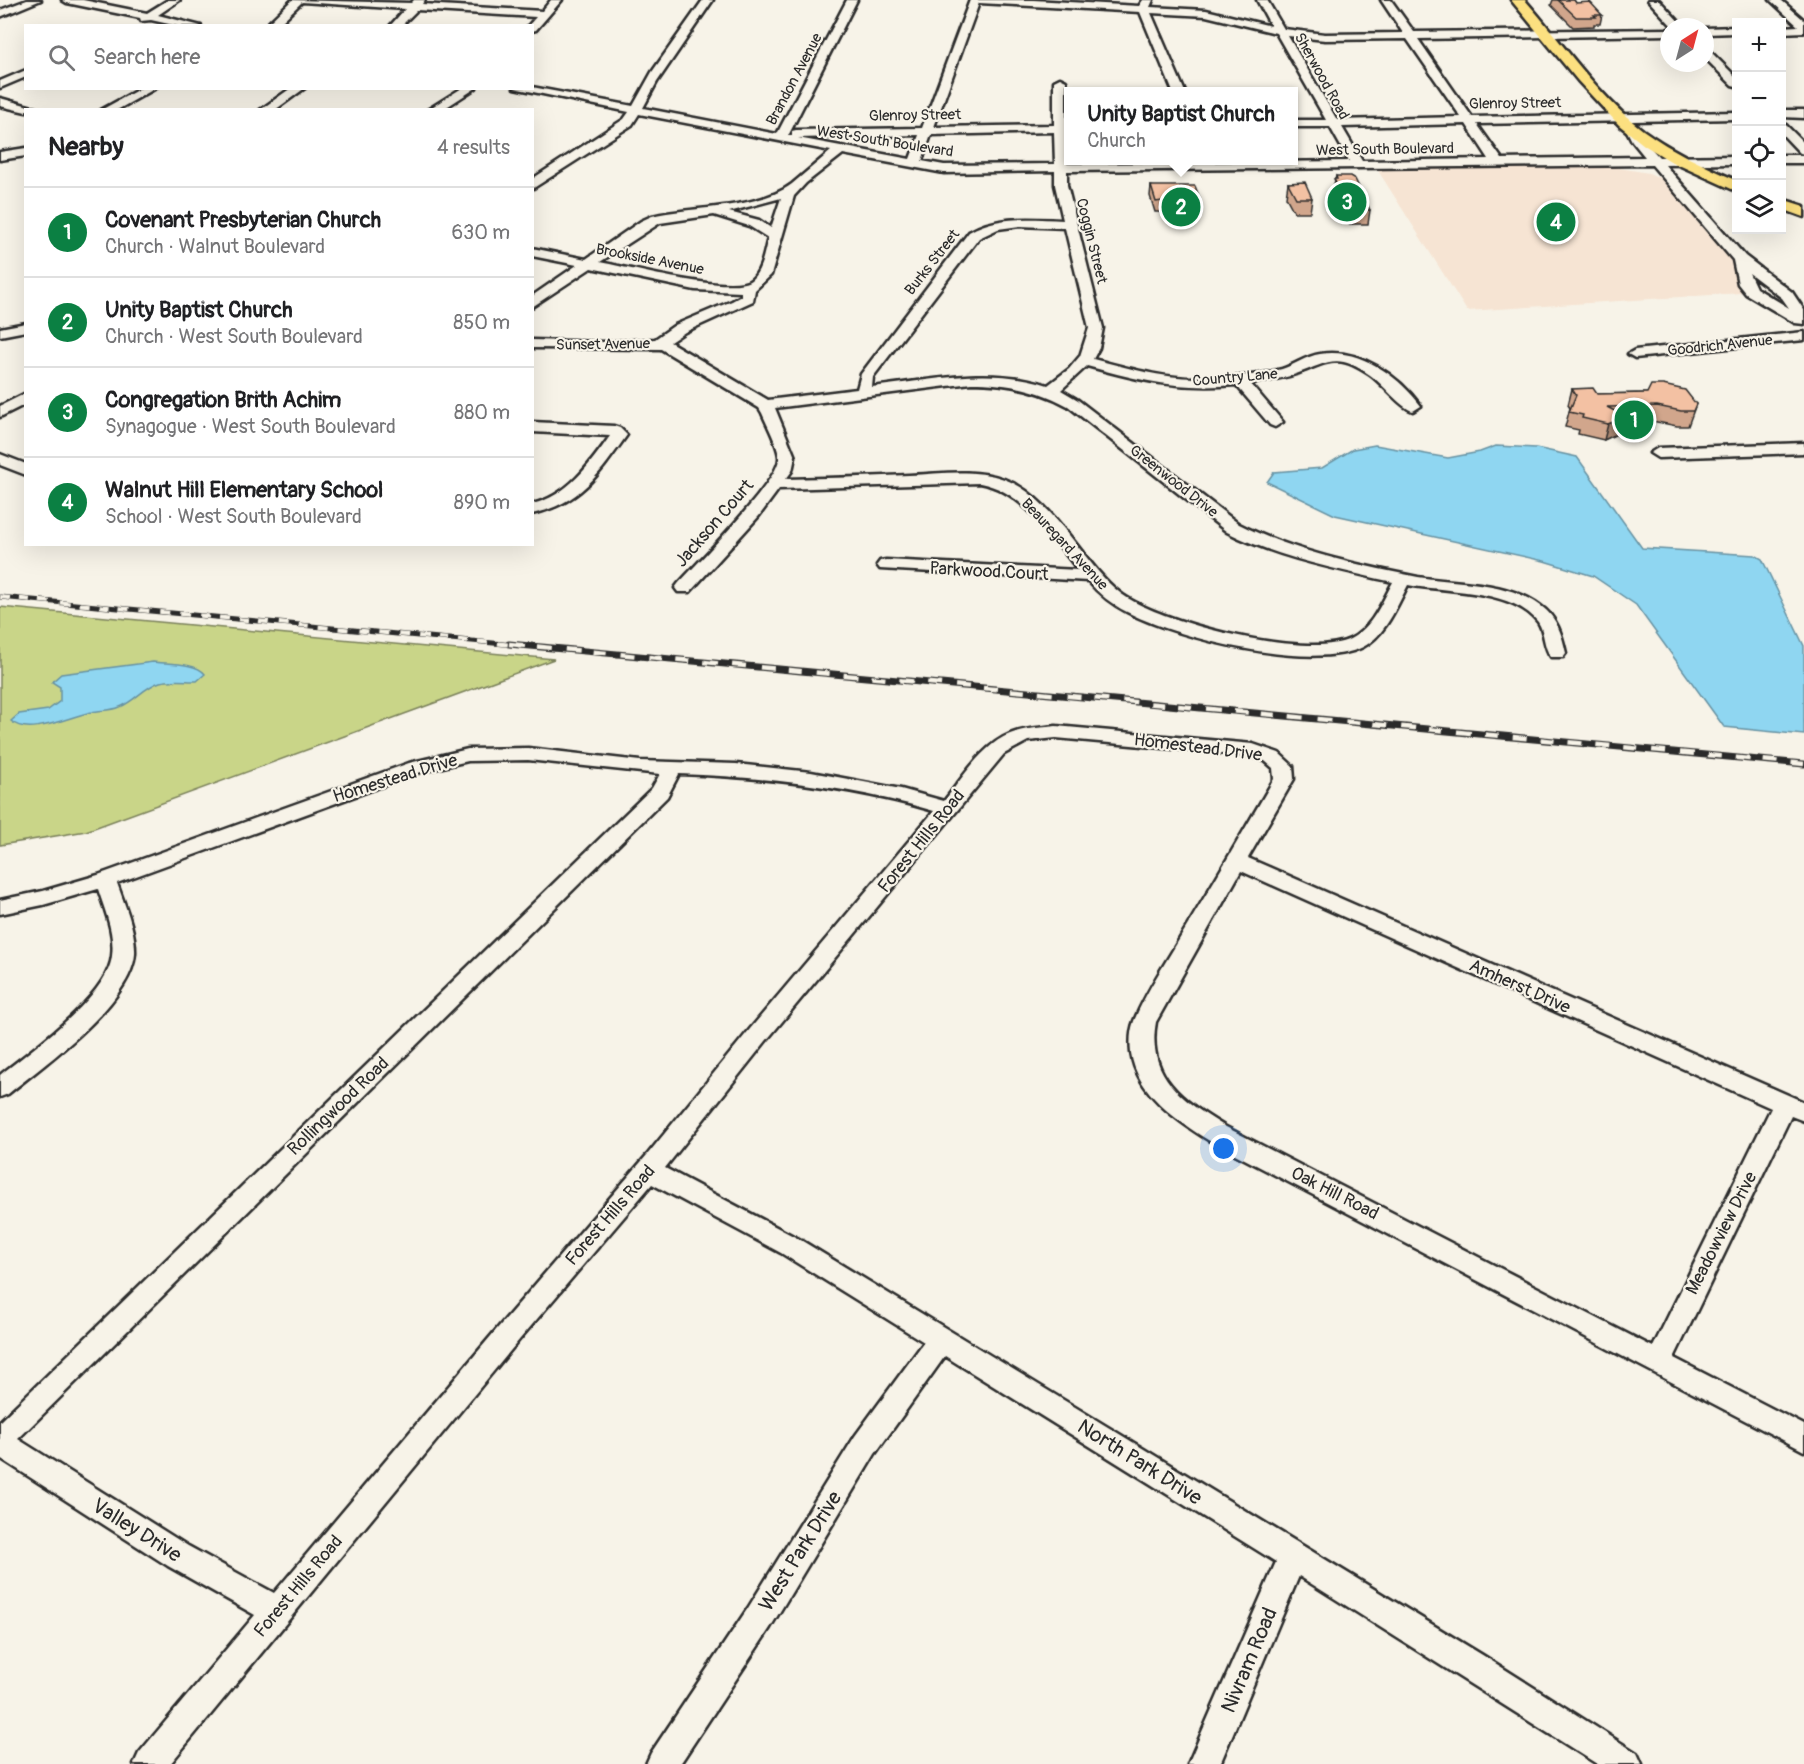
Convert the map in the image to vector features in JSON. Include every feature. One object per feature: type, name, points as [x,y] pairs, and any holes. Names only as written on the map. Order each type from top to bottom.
[{"type":"main road","points":[[1518,0],[1625,122],[1683,160],[1732,184]]},
{"type":"main road","points":[[1786,205],[1804,212]]},
{"type":"street","points":[[0,14],[36,0]]},
{"type":"street","points":[[67,0],[187,24]]},
{"type":"street","points":[[135,24],[174,0]]},
{"type":"street","points":[[272,24],[298,0]]},
{"type":"street","points":[[306,0],[417,3],[545,14]]},
{"type":"street","points":[[534,26],[557,0]]},
{"type":"street","points":[[534,184],[618,130],[708,0]]},
{"type":"street","name":"Brandon Avenue","points":[[781,136],[852,0]]},
{"type":"street","points":[[914,165],[976,0],[1146,5],[1214,15],[1280,31],[1325,37],[1660,32]]},
{"type":"street","name":"Sherwood Road","points":[[1262,0],[1331,123],[1358,165]]},
{"type":"street","points":[[1386,0],[1499,164]]},
{"type":"street","points":[[1653,0],[1670,18]]},
{"type":"street","points":[[1775,0],[1804,27]]},
{"type":"street","points":[[397,24],[417,3]]},
{"type":"street","points":[[1146,5],[1177,87]]},
{"type":"street","points":[[1786,29],[1804,27]]},
{"type":"street","points":[[1714,31],[1732,30]]},
{"type":"street","points":[[1714,61],[1732,78]]},
{"type":"street","points":[[0,85],[24,74]]},
{"type":"street","name":"Coggin Street","points":[[1050,391],[1069,378],[1084,362],[1093,346],[1096,328],[1061,185],[1064,128],[1060,81]]},
{"type":"street","points":[[111,108],[147,90]]},
{"type":"street","points":[[269,108],[297,90]]},
{"type":"street","points":[[436,108],[468,90]]},
{"type":"street","points":[[531,90],[634,107]]},
{"type":"street","points":[[0,102],[24,108]]},
{"type":"street","points":[[534,169],[634,107]]},
{"type":"street","name":"Glenroy Street","points":[[634,107],[727,129],[781,136],[1064,128]]},
{"type":"street","points":[[1786,114],[1804,114]]},
{"type":"street","name":"Glenroy Street","points":[[1298,124],[1469,120],[1625,122],[1732,115]]},
{"type":"street","points":[[1625,122],[1638,141],[1740,259],[1748,289],[1760,299],[1804,321]]},
{"type":"street","points":[[1786,133],[1804,150]]},
{"type":"street","name":"West South Boulevard","points":[[781,136],[914,165],[952,170],[1180,165]]},
{"type":"street","points":[[534,302],[646,224],[657,219],[708,213],[759,202],[795,186],[839,150]]},
{"type":"street","points":[[0,156],[24,152]]},
{"type":"street","points":[[1786,159],[1804,159]]},
{"type":"street","name":"West South Boulevard","points":[[1298,165],[1732,160]]},
{"type":"street","points":[[1596,162],[1635,167],[1674,182]]},
{"type":"street","points":[[774,484],[784,471],[788,457],[765,405],[665,346],[667,336],[699,318],[738,305],[748,298],[754,284],[764,275],[784,203],[795,186]]},
{"type":"street","points":[[708,213],[744,219],[776,237]]},
{"type":"street","name":"Burks Street","points":[[864,391],[866,377],[974,235],[984,229],[1001,225],[1070,224]]},
{"type":"street","name":"Brookside Avenue","points":[[534,252],[695,286],[723,289],[754,284]]},
{"type":"street","points":[[0,332],[24,327]]},
{"type":"street","name":"Goodrich Avenue","points":[[1635,354],[1804,336]]},
{"type":"street","name":"Sunset Avenue","points":[[534,344],[665,346]]},
{"type":"street","name":"Country Lane","points":[[1084,362],[1139,376],[1200,383],[1283,373],[1319,358],[1328,357],[1356,363],[1382,375],[1392,382],[1413,406]]},
{"type":"street","name":"Greenwood Drive","points":[[765,405],[864,391],[984,379],[1028,383],[1073,403],[1233,528],[1278,547],[1403,579],[1490,591],[1519,600],[1540,613],[1549,622],[1553,630],[1557,653]]},
{"type":"street","points":[[1239,379],[1275,422]]},
{"type":"street","points":[[9,408],[24,398]]},
{"type":"street","points":[[534,427],[617,432],[619,435],[567,497],[550,506],[534,509]]},
{"type":"street","points":[[1658,453],[1804,448]]},
{"type":"street","points":[[0,459],[24,469]]},
{"type":"street","name":"Beauregard Avenue","points":[[774,484],[968,478],[1000,482],[1029,503],[1114,597],[1150,616],[1251,643],[1301,651],[1342,649],[1363,639],[1387,607],[1403,579]]},
{"type":"street","name":"Jackson Court","points":[[684,588],[753,512],[774,484]]},
{"type":"street","name":"Parkwood Court","points":[[886,565],[1093,576]]},
{"type":"street","name":"Forest Hills Road","points":[[150,1764],[648,1171],[946,808],[997,750],[1014,739],[1037,733],[1056,732],[1105,736]]},
{"type":"street","name":"Homestead Drive","points":[[1105,736],[1264,753],[1277,760],[1285,773],[1271,802]]},
{"type":"street","name":"Homestead Drive","points":[[0,907],[43,898],[105,880],[416,767],[478,754],[519,753],[672,769],[736,770],[811,778],[901,795],[946,808]]},
{"type":"street","name":"Rollingwood Road","points":[[0,1441],[326,1117],[660,792],[672,769]]},
{"type":"street","name":"Oak Hill Road","points":[[1271,802],[1169,976],[1145,1022],[1142,1037],[1143,1053],[1147,1069],[1156,1084],[1188,1116],[1216,1133],[1804,1439]]},
{"type":"street","name":"Amherst Drive","points":[[1236,861],[1794,1108]]},
{"type":"street","points":[[0,1088],[93,1007],[117,975],[122,964],[123,931],[105,880]]},
{"type":"street","name":"Meadowview Drive","points":[[1658,1363],[1794,1108]]},
{"type":"street","name":"North Park Drive","points":[[648,1171],[790,1246],[1626,1764]]},
{"type":"street","name":"West Park Drive","points":[[662,1764],[759,1618],[865,1445],[941,1340]]},
{"type":"street","name":"Valley Drive","points":[[0,1441],[178,1556],[277,1611]]},
{"type":"street","name":"Nivram Road","points":[[1204,1764],[1293,1556]]},
{"type":"shaded area","points":[[1601,165],[1649,173],[1668,182],[1736,261],[1741,293],[1467,311],[1377,169]]},
{"type":"green space","points":[[0,607],[554,659],[86,831],[0,845]]},
{"type":"water","points":[[1375,445],[1448,458],[1480,452],[1496,446],[1536,448],[1577,457],[1642,548],[1755,555],[1762,559],[1804,646],[1804,735],[1724,727],[1636,605],[1593,576],[1544,561],[1335,515],[1267,482],[1274,472],[1322,468],[1353,449]]},
{"type":"water","points":[[153,662],[188,665],[205,674],[197,681],[160,682],[113,709],[95,711],[39,726],[19,726],[11,721],[19,714],[48,710],[60,701],[60,687],[52,682],[61,674]]},
{"type":"building","points":[[1558,0],[1574,0],[1576,3],[1590,2],[1602,15],[1576,17]]},
{"type":"building","points":[[1336,176],[1350,176],[1355,179],[1370,210],[1350,210],[1334,179],[1337,179]]},
{"type":"building","points":[[1305,182],[1312,198],[1296,198],[1288,183]]},
{"type":"building","points":[[1151,186],[1195,186],[1200,199],[1193,200],[1195,206],[1164,206],[1162,201],[1156,202]]},
{"type":"building","points":[[1651,385],[1685,390],[1696,404],[1693,411],[1657,406],[1607,407],[1626,417],[1608,424],[1582,418],[1583,415],[1569,412],[1576,395],[1572,389],[1593,388],[1597,394],[1647,393]]},
{"type":"railway","points":[[0,597],[525,646]]},
{"type":"railway","points":[[509,644],[1804,764]]},
{"type":"place","name":"Congregation Brith Achim","points":[[1347,202]]},
{"type":"place","name":"Unity Baptist Church","points":[[1181,207]]},
{"type":"place","name":"Walnut Hill Elementary School","points":[[1556,222]]},
{"type":"place","name":"Covenant Presbyterian Church","points":[[1634,420]]}]
